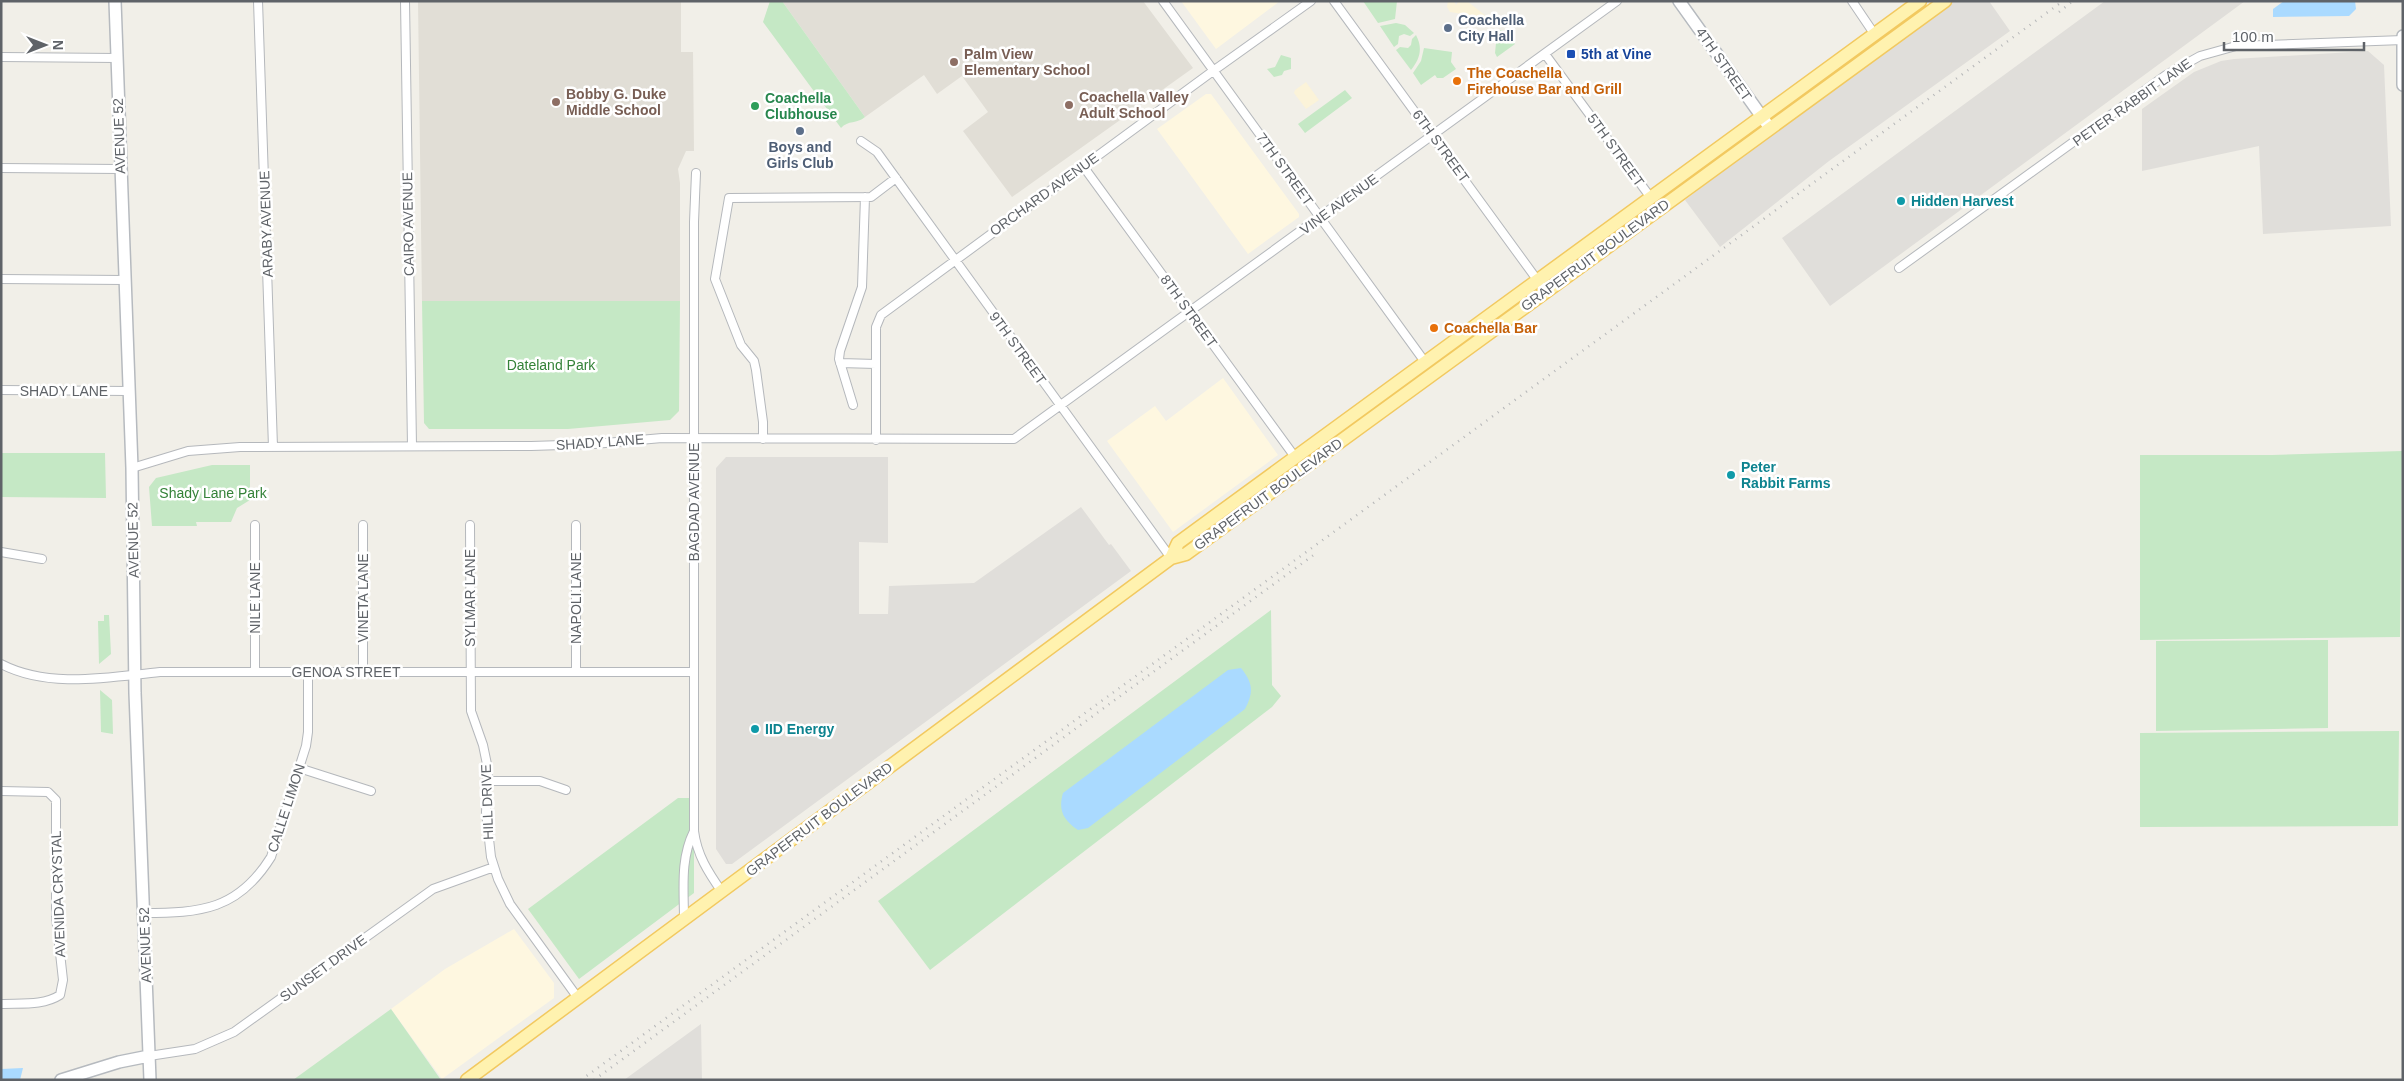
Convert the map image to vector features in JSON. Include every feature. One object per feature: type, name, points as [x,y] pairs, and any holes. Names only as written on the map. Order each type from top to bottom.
[{"type":"main road","name":"AVENUE 52","points":[[115,1],[132,468],[135,674],[150,1080]]},
{"type":"main road","name":"4TH STREET","points":[[1679,1],[1769,127]]},
{"type":"main road","name":"GRAPEFRUIT BOULEVARD","points":[[1171,558],[1178,543],[1920,1]]},
{"type":"main road","name":"GRAPEFRUIT BOULEVARD","points":[[467,1080],[1171,558],[1186,554],[1769,127],[1945,1]]},
{"type":"main road","points":[[2403,36],[2403,85]]},
{"type":"main road","points":[[61,1080],[119,1062],[149,1056]]},
{"type":"street","name":"ARABY AVENUE","points":[[258,1],[273,447]]},
{"type":"street","name":"CAIRO AVENUE","points":[[405,1],[412,446]]},
{"type":"street","name":"7TH STREET","points":[[1162,1],[1425,362]]},
{"type":"street","name":"ORCHARD AVENUE","points":[[876,440],[876,327],[881,315],[1311,1]]},
{"type":"street","name":"6TH STREET","points":[[1334,1],[1546,292]]},
{"type":"street","name":"VINE AVENUE","points":[[1060,407],[1617,1]]},
{"type":"street","points":[[1852,1],[1875,35]]},
{"type":"street","name":"PETER RABBIT LANE","points":[[1899,268],[2166,75],[2200,56],[2236,46],[2403,40]]},
{"type":"street","name":"5TH STREET","points":[[1545,54],[1651,198]]},
{"type":"street","points":[[1,57],[117,58]]},
{"type":"street","name":"9TH STREET","points":[[861,141],[877,152],[1171,558]]},
{"type":"street","name":"8TH STREET","points":[[1083,166],[1295,457]]},
{"type":"street","points":[[1,168],[120,169]]},
{"type":"street","name":"BAGDAD AVENUE","points":[[696,173],[694,198],[694,831],[697,849],[704,866],[722,892]]},
{"type":"street","points":[[763,439],[763,422],[754,361],[741,345],[715,278],[729,198],[871,197],[896,178]]},
{"type":"street","points":[[853,405],[840,363],[840,351],[862,287],[865,197]]},
{"type":"street","points":[[1,280],[124,280]]},
{"type":"street","points":[[840,363],[876,364]]},
{"type":"street","name":"SHADY LANE","points":[[1,390],[128,391]]},
{"type":"street","name":"SHADY LANE","points":[[132,468],[169,456],[207,448],[565,445],[662,438],[1010,440],[1017,438],[1060,407]]},
{"type":"street","name":"NILE LANE","points":[[255,525],[255,672]]},
{"type":"street","name":"VINETA LANE","points":[[363,525],[363,672]]},
{"type":"street","name":"SYLMAR LANE","points":[[470,525],[470,672]]},
{"type":"street","name":"NAPOLI LANE","points":[[576,525],[576,672]]},
{"type":"street","points":[[1,552],[42,559]]},
{"type":"street","name":"GENOA STREET","points":[[1,664],[25,675],[50,679],[160,672],[693,672]]},
{"type":"street","name":"CALLE LIMON","points":[[144,913],[185,913],[202,910],[230,900],[250,884],[271,857],[299,768],[308,732],[308,672]]},
{"type":"street","name":"HILL DRIVE","points":[[470,672],[471,711],[483,745],[488,781],[486,826],[494,867],[510,904],[578,998]]},
{"type":"street","points":[[299,768],[371,790]]},
{"type":"street","points":[[488,781],[540,781],[566,790]]},
{"type":"street","name":"AVENIDA CRYSTAL","points":[[1,791],[41,791],[52,795],[58,806],[55,828],[56,916],[63,980],[60,995],[44,1002],[1,1004]]},
{"type":"street","name":"BAGDAD AVENUE","points":[[684,920],[684,862],[687,846],[694,831]]},
{"type":"street","name":"SUNSET DRIVE","points":[[149,1056],[195,1049],[234,1032],[433,889],[494,867]]},
{"type":"shaded area","name":"Bobby G. Duke Middle School","points":[[418,1],[681,1],[681,52],[693,52],[694,151],[686,151],[678,169],[680,183],[680,301],[422,301]]},
{"type":"shaded area","name":"Palm View Elementary School","points":[[782,1],[1143,1],[1193,68],[1012,197],[963,131],[988,112],[962,76],[937,94],[924,75],[865,117]]},
{"type":"shaded area","points":[[1181,1],[1280,1],[1216,49]]},
{"type":"shaded area","points":[[1954,1],[1989,1],[2010,31],[1829,161],[1720,247],[1685,200],[1794,116]]},
{"type":"shaded area","points":[[2105,1],[2245,1],[1830,306],[1782,238]]},
{"type":"shaded area","points":[[2368,51],[2384,65],[2391,226],[2263,234],[2259,146],[2142,171],[2142,109],[2194,72],[2221,61],[2234,59]]},
{"type":"shaded area","points":[[1206,94],[1211,94],[1299,214],[1299,217],[1248,254],[1157,129]]},
{"type":"shaded area","points":[[1223,378],[1278,455],[1173,532],[1107,441],[1155,406],[1166,421]]},
{"type":"shaded area","points":[[726,457],[888,457],[888,543],[859,542],[859,614],[888,614],[889,586],[974,583],[1081,507],[1131,571],[732,864],[726,864],[716,849],[716,468]]},
{"type":"shaded area","points":[[514,929],[554,983],[554,998],[442,1079],[391,1009],[445,969]]},
{"type":"shaded area","points":[[701,1024],[702,1080],[624,1080]]},
{"type":"green space","points":[[770,1],[782,1],[865,117],[841,128],[763,22]]},
{"type":"green space","points":[[1363,1],[1397,1],[1395,19],[1378,23]]},
{"type":"green space","points":[[1396,23],[1405,25],[1414,33],[1410,36],[1404,34],[1399,36],[1398,44],[1394,47],[1380,26]]},
{"type":"green space","points":[[1500,30],[1505,31],[1515,44],[1497,57],[1495,53],[1497,33]]},
{"type":"green space","points":[[1416,35],[1420,53],[1417,62],[1411,70],[1396,50],[1400,47],[1408,48]]},
{"type":"green space","points":[[1424,48],[1452,52],[1451,62],[1456,69],[1443,78],[1437,78],[1435,75],[1421,85],[1413,73],[1421,61]]},
{"type":"green space","points":[[1281,55],[1291,58],[1291,69],[1284,71],[1282,75],[1274,77],[1267,69],[1275,67]]},
{"type":"green space","points":[[1345,90],[1352,98],[1305,133],[1298,124]]},
{"type":"green space","name":"Dateland Park","points":[[422,301],[680,301],[679,411],[670,420],[568,429],[429,429],[424,423]]},
{"type":"green space","points":[[2402,451],[2400,637],[2140,640],[2140,455],[2272,455]]},
{"type":"green space","points":[[1,453],[105,453],[106,498],[1,497]]},
{"type":"green space","name":"Shady Lane Park","points":[[212,465],[250,465],[250,500],[237,508],[231,522],[196,522],[197,526],[152,526],[149,487],[156,478]]},
{"type":"green space","points":[[1271,610],[1272,685],[1281,696],[1272,707],[930,970],[878,901]]},
{"type":"green space","points":[[104,615],[109,615],[111,654],[99,664],[98,621],[104,621]]},
{"type":"green space","points":[[2328,640],[2328,728],[2156,731],[2156,641]]},
{"type":"green space","points":[[100,690],[112,700],[113,734],[101,732]]},
{"type":"green space","points":[[2399,731],[2398,826],[2140,827],[2140,733]]},
{"type":"green space","points":[[678,798],[694,798],[694,893],[579,979],[528,909]]},
{"type":"green space","points":[[391,1009],[441,1080],[293,1080]]},
{"type":"sand","points":[[1448,1],[1454,1],[1456,5],[1459,1],[1467,1],[1486,16],[1489,14],[1493,19],[1450,12],[1447,7]]},
{"type":"sand","points":[[1306,82],[1319,100],[1306,109],[1294,93],[1295,90]]},
{"type":"water","points":[[2284,1],[2355,1],[2356,9],[2349,16],[2273,17],[2273,9]]},
{"type":"water","points":[[1241,668],[1248,678],[1251,688],[1250,698],[1245,709],[1088,828],[1078,830],[1065,818],[1061,805],[1063,793],[1228,670]]},
{"type":"water","points":[[23,1068],[20,1080],[1,1080],[1,1069]]},
{"type":"railway","points":[[581,1080],[2063,1]]},
{"type":"railway","points":[[2059,12],[2073,1]]},
{"type":"railway","points":[[594,1080],[1315,554]]},
{"type":"place","name":"Coachella City Hall","points":[[1448,28]]},
{"type":"place","name":"5th at Vine","points":[[1571,54]]},
{"type":"place","name":"Palm View Elementary School","points":[[954,62]]},
{"type":"place","name":"The Coachella Firehouse Bar and Grill","points":[[1457,81]]},
{"type":"place","name":"Bobby G. Duke Middle School","points":[[556,102]]},
{"type":"place","name":"Coachella Valley Adult School","points":[[1069,105]]},
{"type":"place","name":"Coachella Clubhouse","points":[[755,106]]},
{"type":"place","name":"Boys and Girls Club","points":[[800,131]]},
{"type":"place","name":"Hidden Harvest","points":[[1901,201]]},
{"type":"place","name":"Coachella Bar","points":[[1434,328]]},
{"type":"place","name":"Peter Rabbit Farms","points":[[1731,475]]},
{"type":"place","name":"IID Energy","points":[[755,729]]}]
